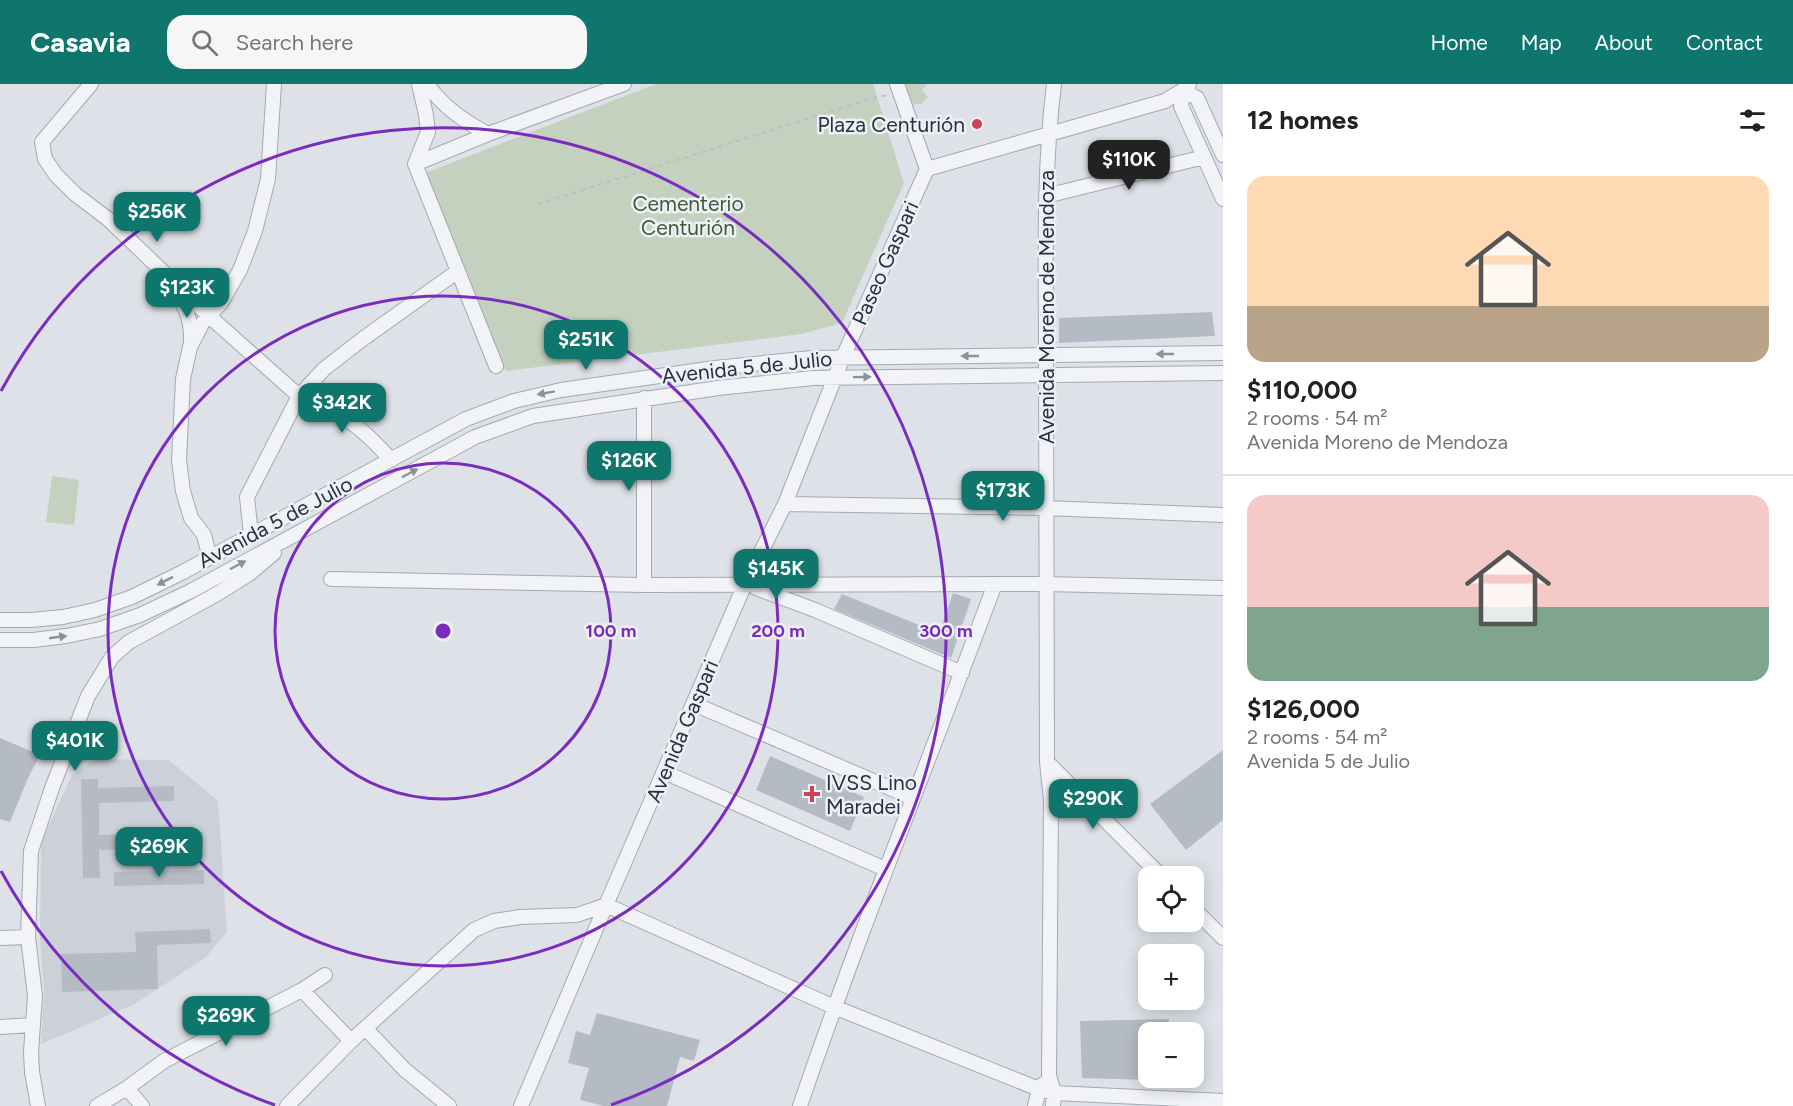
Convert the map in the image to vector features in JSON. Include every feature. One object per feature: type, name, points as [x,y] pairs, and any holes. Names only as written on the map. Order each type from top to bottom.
[{"type":"street","points":[[91,84],[42,142],[45,159],[56,175],[75,194],[108,219],[209,316],[300,397],[322,405],[352,422],[370,436],[391,460]]},
{"type":"street","points":[[190,347],[203,322],[221,303],[240,270],[255,231],[267,179],[274,84]]},
{"type":"street","points":[[419,84],[428,132],[415,164],[496,366]]},
{"type":"street","points":[[427,84],[436,97],[459,118],[488,134]]},
{"type":"street","points":[[415,164],[488,134],[624,84]]},
{"type":"street","name":"Avenida Moreno de Mendoza","points":[[1053,1099],[1049,1075],[1051,800],[1047,762],[1044,260],[1048,134],[1054,84]]},
{"type":"street","points":[[898,89],[927,169],[1165,101],[1184,86]]},
{"type":"street","points":[[1184,86],[1197,98],[1223,155]]},
{"type":"street","points":[[1184,86],[1181,106],[1223,199]]},
{"type":"street","points":[[1046,196],[1204,157]]},
{"type":"street","name":"Paseo Gaspari","points":[[843,357],[927,169]]},
{"type":"street","points":[[159,266],[186,309],[191,326],[190,347],[183,379],[179,460],[183,491],[191,518],[204,535],[210,558]]},
{"type":"street","points":[[251,535],[247,497],[300,397],[324,369],[458,271]]},
{"type":"street","name":"Avenida 5 de Julio","points":[[0,620],[47,619],[95,610],[132,597],[210,558],[466,419],[528,396],[750,363],[843,357],[1223,353]]},
{"type":"street","name":"Avenida Gaspari","points":[[521,1106],[745,584],[785,504],[843,357]]},
{"type":"street","name":"Avenida 5 de Julio","points":[[0,640],[33,640],[66,636],[119,623],[172,600],[475,437],[547,413],[771,381],[836,378],[1223,373]]},
{"type":"street","points":[[644,398],[644,585]]},
{"type":"street","points":[[785,504],[1045,508],[1223,515]]},
{"type":"street","points":[[38,1106],[32,1072],[35,996],[28,937],[31,852],[52,788],[88,696],[112,657],[129,642],[249,574],[298,533]]},
{"type":"street","points":[[331,579],[644,585],[1045,584],[1223,588]]},
{"type":"street","points":[[745,584],[815,610],[962,672]]},
{"type":"street","points":[[800,1106],[885,869],[995,584]]},
{"type":"street","points":[[694,704],[913,798]]},
{"type":"street","points":[[1047,762],[1151,866]]},
{"type":"street","points":[[664,772],[885,869]]},
{"type":"street","points":[[287,1106],[351,1041],[474,930],[494,921],[520,916],[577,915],[606,905],[834,1007],[1039,1089],[1053,1099],[1223,1101]]},
{"type":"street","points":[[1204,919],[1223,938]]},
{"type":"street","points":[[0,938],[28,937]]},
{"type":"street","points":[[97,1106],[164,1061],[302,990],[325,975]]},
{"type":"street","points":[[302,990],[351,1041]]},
{"type":"street","points":[[0,1027],[33,1025]]},
{"type":"street","points":[[366,1029],[405,1070],[449,1106]]},
{"type":"street","points":[[1035,1106],[1039,1089],[1049,1075]]},
{"type":"street","points":[[127,1088],[141,1106]]},
{"type":"path","points":[[538,204],[898,89]]},
{"type":"shaded area","points":[[95,759],[169,760],[218,801],[227,932],[206,957],[135,1004],[41,1044],[44,991],[40,939],[41,842],[72,775]]},
{"type":"green space","name":"Cementerio Centurión","points":[[656,84],[873,84],[904,183],[842,323],[801,334],[506,371],[425,173]]},
{"type":"green space","points":[[902,84],[927,84],[922,90],[928,97],[921,104],[909,105]]},
{"type":"green space","points":[[52,476],[79,480],[74,525],[46,522]]},
{"type":"building","points":[[1212,312],[1215,336],[1059,343],[1059,318]]},
{"type":"building","points":[[953,593],[971,599],[951,658],[834,609],[842,594],[939,633]]},
{"type":"building","points":[[0,738],[40,755],[10,822],[0,819]]},
{"type":"building","points":[[1223,750],[1223,820],[1186,850],[1150,804]]},
{"type":"building","points":[[770,756],[864,797],[850,831],[756,790]]},
{"type":"building","points":[[81,779],[98,779],[98,788],[174,786],[174,801],[99,803],[99,835],[203,832],[203,847],[99,850],[100,878],[83,878]]},
{"type":"building","points":[[204,870],[204,884],[114,886],[114,872]]},
{"type":"building","points":[[210,929],[211,943],[157,945],[158,989],[62,992],[61,954],[136,952],[135,932]]},
{"type":"building","points":[[597,1013],[700,1040],[694,1061],[680,1057],[667,1106],[604,1106],[580,1100],[589,1068],[568,1063],[576,1031],[590,1035]]},
{"type":"building","points":[[1169,1019],[1169,1022],[1138,1022],[1138,1080],[1082,1078],[1080,1021]]},
{"type":"place","name":"Plaza Centurión","points":[[977,124]]},
{"type":"place","name":"IVSS Lino Maradei","points":[[812,794]]}]
